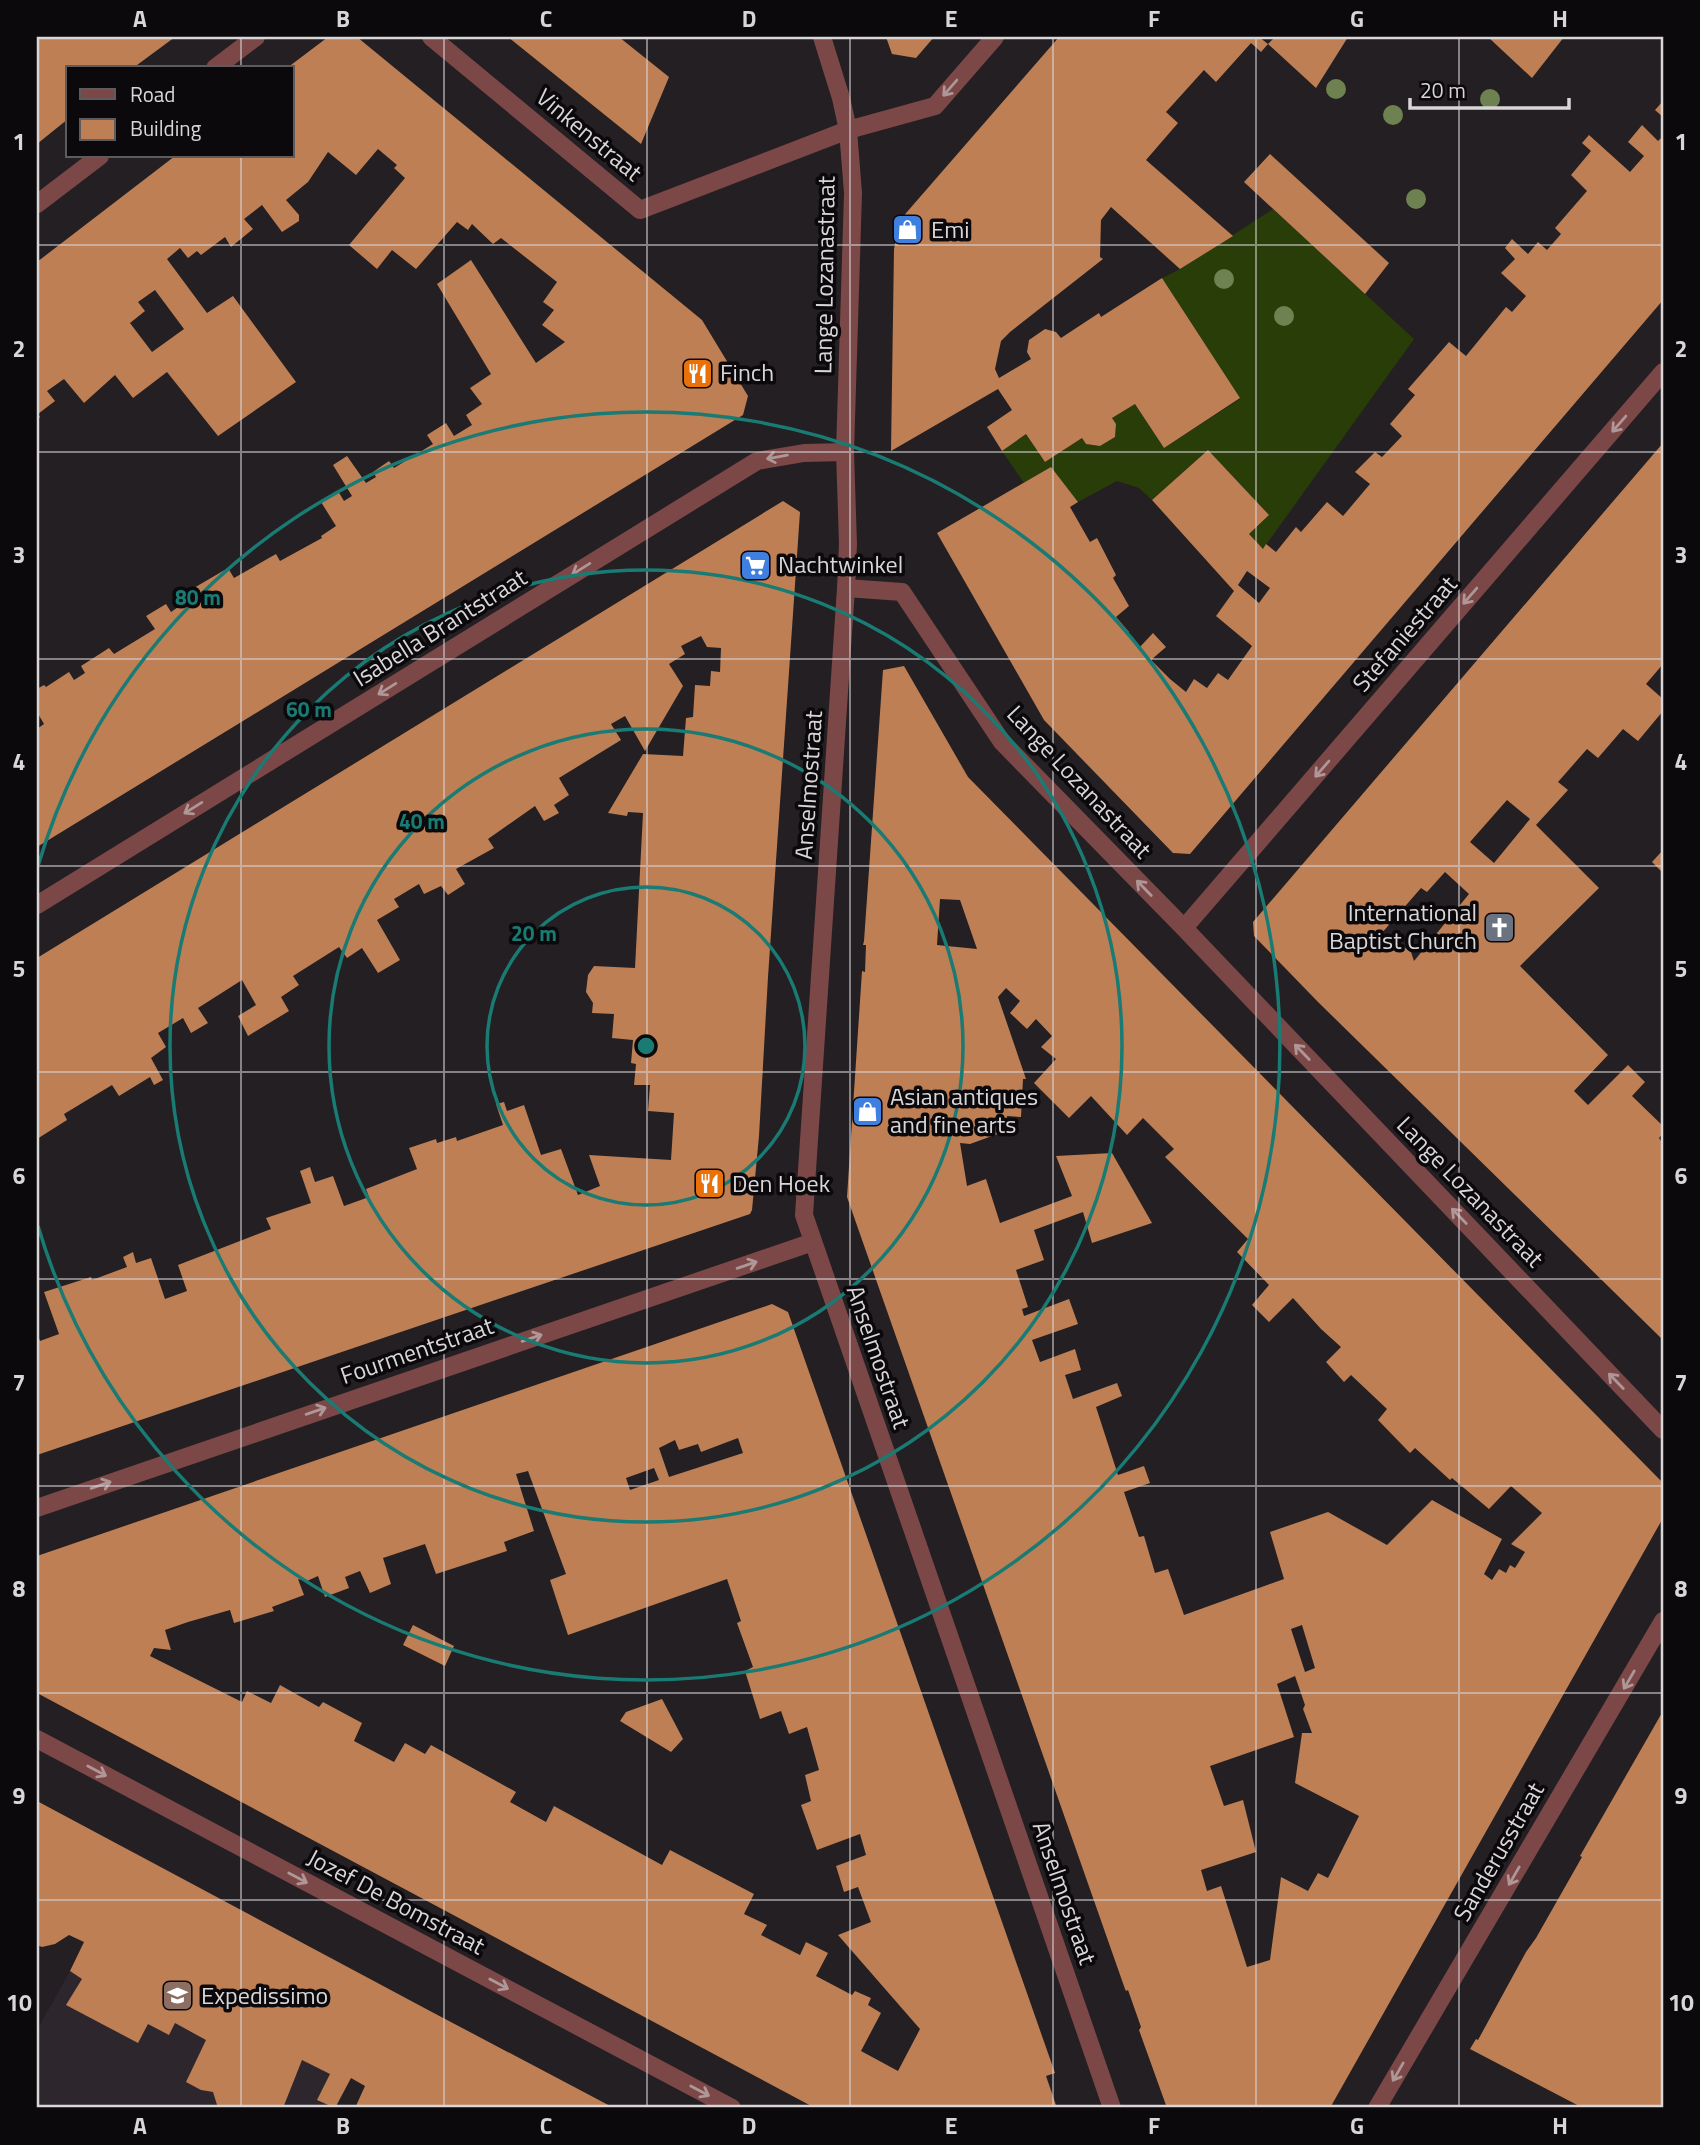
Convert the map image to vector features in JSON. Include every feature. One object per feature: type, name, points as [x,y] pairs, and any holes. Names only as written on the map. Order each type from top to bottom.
[{"type":"street","points":[[218,66],[256,37]]},
{"type":"street","name":"Vinkenstraat","points":[[431,37],[640,210],[848,131]]},
{"type":"street","name":"Lange Lozanastraat","points":[[822,37],[848,131],[853,193],[845,452],[846,588],[902,592],[1002,742],[1663,1430]]},
{"type":"street","points":[[848,131],[935,106],[995,37]]},
{"type":"street","points":[[37,204],[97,158]]},
{"type":"street","name":"Stefaniestraat","points":[[1184,929],[1663,372]]},
{"type":"street","name":"Isabella Brantstraat","points":[[37,905],[757,461],[804,453],[845,452]]},
{"type":"street","name":"Anselmostraat","points":[[846,588],[804,1215],[1112,2108]]},
{"type":"street","name":"Fourmentstraat","points":[[37,1508],[813,1242]]},
{"type":"street","name":"Sanderusstraat","points":[[1377,2108],[1663,1621]]},
{"type":"street","name":"Jozef De Bomstraat","points":[[37,1739],[732,2108]]},
{"type":"shaded area","name":"Expedissimo","points":[[136,1853],[319,1952],[287,2028],[363,2055],[336,2108],[37,2108],[37,2030]]},
{"type":"green space","points":[[1273,209],[1414,339],[1263,549],[1249,534],[1269,515],[1208,450],[1152,500],[1139,488],[1117,481],[1078,502],[1051,468],[1024,483],[1002,451],[1026,434],[1045,462],[1082,438],[1086,444],[1100,446],[1115,437],[1116,425],[1112,418],[1135,404],[1164,448],[1240,399],[1162,278]]},
{"type":"building","points":[[37,37],[175,37],[136,66],[66,66],[66,121],[37,144]]},
{"type":"building","points":[[328,37],[357,37],[702,320],[748,396],[743,415],[37,847],[37,729],[44,724],[37,712],[37,689],[44,685],[46,687],[69,672],[74,680],[85,673],[81,666],[109,648],[114,654],[155,629],[146,616],[166,604],[171,612],[191,598],[187,592],[228,568],[234,578],[276,554],[280,561],[322,538],[321,536],[336,526],[321,502],[338,491],[344,501],[352,496],[333,465],[347,456],[366,483],[376,477],[373,472],[389,461],[394,468],[433,444],[427,435],[446,423],[454,436],[472,425],[466,415],[482,404],[470,388],[491,374],[437,284],[471,260],[536,363],[565,342],[542,325],[554,310],[543,302],[557,282],[501,238],[493,244],[472,224],[468,230],[457,222],[416,269],[392,250],[377,269],[349,245],[405,178],[394,168],[397,165],[378,149],[356,175],[328,152],[308,182],[286,200],[299,215],[299,221],[282,232],[262,205],[244,219],[253,229],[231,247],[225,237],[201,255],[197,251],[188,258],[180,248],[167,259],[207,313],[233,296],[296,382],[218,436],[167,372],[133,398],[115,375],[84,403],[64,379],[47,391],[55,401],[38,414],[40,417],[37,420],[37,262],[172,158],[294,158],[294,66],[290,66]],"holes":[[[155,290],[184,329],[152,352],[130,323],[145,311],[138,302]]]},
{"type":"building","points":[[508,37],[619,37],[669,77],[641,144]]},
{"type":"building","points":[[886,37],[934,37],[916,58],[892,54]]},
{"type":"building","points":[[1059,37],[1259,37],[1268,44],[1261,52],[1251,43],[1216,82],[1204,70],[1166,112],[1178,123],[1146,160],[1233,236],[1180,269],[1111,207],[1101,220],[1100,257],[1103,259],[1001,341],[995,369],[999,378],[1031,359],[1027,352],[1029,340],[1045,329],[1056,332],[1061,338],[1099,313],[1101,317],[1162,278],[1240,398],[1164,448],[1135,404],[1112,418],[1116,424],[1115,437],[1100,446],[1086,444],[1082,438],[1045,462],[1026,434],[1002,451],[987,427],[1012,410],[998,389],[891,451],[894,249],[900,220]]},
{"type":"building","points":[[1275,37],[1348,37],[1316,88],[1268,44]]},
{"type":"building","points":[[1488,37],[1564,37],[1532,78]]},
{"type":"building","points":[[1663,101],[1663,117],[1655,110]]},
{"type":"building","points":[[1642,125],[1658,141],[1663,136],[1663,300],[1190,854],[1173,853],[1044,720],[937,533],[1051,467],[1078,502],[1070,507],[1090,542],[1097,538],[1116,575],[1113,578],[1129,606],[1116,617],[1129,632],[1127,634],[1139,648],[1153,633],[1166,647],[1151,660],[1186,692],[1194,679],[1207,688],[1218,673],[1228,680],[1252,646],[1216,616],[1234,591],[1152,500],[1208,450],[1269,515],[1249,534],[1263,549],[1266,544],[1276,552],[1296,527],[1301,532],[1327,502],[1343,516],[1370,484],[1355,472],[1375,452],[1382,457],[1402,436],[1390,424],[1415,395],[1408,389],[1449,342],[1466,356],[1506,307],[1512,312],[1526,296],[1501,273],[1515,259],[1505,248],[1512,239],[1528,254],[1538,242],[1547,250],[1561,234],[1555,228],[1587,191],[1571,175],[1591,151],[1582,143],[1589,135],[1630,172],[1644,156],[1628,142]],"holes":[[[1247,571],[1270,588],[1259,603],[1238,585]]]},
{"type":"building","points":[[1270,154],[1389,263],[1365,294],[1244,182]]},
{"type":"building","points":[[1663,443],[1663,664],[1646,684],[1663,699],[1663,711],[1638,741],[1623,729],[1598,758],[1587,749],[1558,782],[1568,790],[1536,825],[1599,888],[1520,966],[1608,1055],[1574,1091],[1588,1105],[1628,1065],[1645,1082],[1632,1096],[1663,1126],[1663,1133],[1659,1138],[1663,1144],[1663,1340],[1318,1002],[1254,936],[1253,922]],"holes":[[[1507,800],[1530,819],[1494,863],[1470,842]],[[1445,872],[1469,894],[1414,961],[1411,952],[1401,945],[1392,944],[1381,934],[1421,888],[1427,892]]]},
{"type":"building","points":[[783,501],[800,512],[759,1136],[750,1214],[37,1455],[37,1333],[40,1341],[59,1334],[44,1292],[91,1277],[92,1280],[127,1267],[123,1257],[133,1252],[136,1263],[151,1258],[165,1299],[187,1291],[178,1265],[271,1229],[266,1218],[311,1203],[300,1171],[310,1167],[315,1182],[333,1176],[344,1206],[369,1197],[366,1189],[417,1169],[409,1148],[436,1139],[437,1143],[456,1137],[457,1141],[503,1125],[496,1104],[504,1102],[507,1111],[524,1105],[541,1155],[561,1149],[578,1195],[600,1186],[589,1155],[671,1160],[674,1113],[648,1111],[650,1085],[634,1085],[636,1064],[631,1063],[633,1040],[612,1038],[614,1014],[592,1013],[593,1003],[586,992],[588,975],[594,966],[635,968],[643,813],[628,812],[627,816],[608,813],[643,754],[683,756],[686,718],[693,717],[695,685],[710,686],[711,671],[720,672],[721,648],[707,647],[701,636],[681,646],[685,654],[669,664],[683,686],[645,751],[625,716],[611,724],[621,740],[559,778],[569,795],[554,805],[559,813],[544,821],[535,806],[488,839],[494,848],[456,869],[465,884],[448,895],[441,886],[424,894],[419,884],[394,899],[399,907],[377,920],[400,960],[378,973],[362,948],[347,958],[339,947],[293,976],[299,985],[281,997],[289,1011],[248,1036],[238,1016],[256,1005],[242,980],[198,1008],[208,1023],[191,1033],[183,1018],[158,1033],[166,1047],[151,1058],[163,1080],[154,1085],[150,1077],[119,1096],[112,1085],[64,1114],[67,1120],[37,1139],[37,958]]},
{"type":"building","points":[[904,666],[968,777],[1663,1483],[1663,1518],[1330,2108],[1167,2108],[1139,2030],[1141,2027],[1128,1990],[1125,1989],[847,1197],[862,971],[865,972],[866,945],[863,945],[883,670]],"holes":[[[940,899],[960,900],[977,949],[937,945]],[[1006,988],[1020,1001],[1010,1013],[1027,1029],[1036,1019],[1052,1036],[1041,1047],[1056,1059],[1034,1083],[1069,1118],[1091,1096],[1127,1135],[1143,1118],[1174,1149],[1165,1157],[1248,1239],[1237,1252],[1269,1285],[1252,1305],[1269,1322],[1293,1298],[1341,1347],[1326,1362],[1344,1382],[1351,1375],[1387,1409],[1378,1420],[1410,1453],[1415,1448],[1450,1480],[1452,1478],[1489,1509],[1511,1486],[1542,1513],[1511,1544],[1525,1552],[1515,1568],[1510,1565],[1506,1573],[1499,1569],[1492,1580],[1484,1574],[1502,1539],[1432,1500],[1387,1545],[1328,1512],[1270,1532],[1284,1579],[1184,1615],[1168,1569],[1155,1573],[1144,1536],[1139,1537],[1124,1492],[1150,1483],[1144,1466],[1118,1475],[1096,1407],[1122,1396],[1117,1383],[1073,1399],[1065,1375],[1081,1370],[1075,1349],[1040,1362],[1032,1340],[1078,1324],[1069,1299],[1024,1316],[1022,1309],[1028,1307],[1016,1270],[1044,1260],[1034,1230],[1083,1212],[1092,1243],[1152,1223],[1112,1153],[1056,1156],[1072,1196],[1000,1223],[986,1179],[967,1186],[960,1143],[970,1144],[1006,1131],[1007,1116],[1021,1117],[1023,1079],[1026,1079],[998,997]],[[1302,1625],[1315,1668],[1305,1672],[1291,1629]],[[1295,1676],[1312,1733],[1302,1733],[1295,1783],[1359,1816],[1328,1878],[1318,1873],[1308,1891],[1281,1877],[1270,1960],[1247,1967],[1221,1886],[1207,1891],[1201,1870],[1256,1852],[1243,1800],[1224,1806],[1210,1766],[1294,1737],[1277,1684]]]},
{"type":"building","points":[[1663,850],[1663,873],[1652,862]]},
{"type":"building","points":[[772,1304],[788,1312],[1055,2073],[1046,2076],[1057,2108],[815,2108],[37,1693],[37,1556]],"holes":[[[738,1438],[743,1453],[669,1477],[659,1448],[675,1440],[679,1450],[698,1444],[701,1452]],[[654,1468],[659,1480],[630,1490],[626,1478]],[[528,1471],[566,1574],[550,1580],[568,1635],[727,1579],[741,1621],[737,1623],[753,1667],[745,1671],[760,1719],[781,1711],[789,1734],[807,1727],[819,1770],[805,1775],[811,1801],[801,1805],[817,1850],[860,1834],[866,1855],[836,1866],[844,1892],[858,1887],[871,1922],[838,1935],[920,2029],[898,2071],[861,2051],[881,2013],[868,2005],[871,1998],[855,1991],[852,1995],[816,1976],[828,1953],[806,1942],[800,1955],[761,1935],[767,1925],[744,1914],[754,1894],[670,1850],[662,1865],[554,1806],[546,1822],[510,1802],[516,1792],[431,1745],[425,1754],[405,1743],[394,1762],[354,1741],[362,1723],[323,1702],[319,1707],[280,1685],[271,1703],[247,1691],[242,1702],[150,1656],[154,1648],[171,1650],[165,1630],[230,1610],[234,1623],[274,1611],[272,1607],[304,1595],[298,1579],[307,1581],[318,1576],[325,1597],[349,1588],[345,1577],[360,1571],[370,1593],[391,1584],[383,1558],[425,1544],[436,1574],[507,1551],[504,1542],[534,1531],[516,1474]]]},
{"type":"building","points":[[413,1625],[454,1646],[445,1666],[403,1645]]},
{"type":"building","points":[[662,1699],[683,1739],[671,1752],[620,1721],[626,1712]]},
{"type":"building","points":[[1663,1711],[1663,2108],[1583,2108],[1470,2049],[1476,2039],[1478,2040]]},
{"type":"building","points":[[37,1801],[614,2108],[355,2108],[365,2086],[351,2078],[335,2108],[317,2100],[330,2074],[302,2060],[283,2108],[218,2108],[213,2092],[201,2090],[186,2082],[206,2040],[175,2023],[169,2035],[148,2024],[138,2043],[66,2005],[82,1979],[70,1971],[84,1942],[69,1935],[55,1944],[42,1947],[37,1945]]},
{"type":"place","name":"Emi","points":[[908,230]]},
{"type":"place","name":"Finch","points":[[697,373]]},
{"type":"place","name":"Nachtwinkel","points":[[755,565]]},
{"type":"place","name":"International Baptist Church","points":[[1500,927]]},
{"type":"place","name":"Asian antiques and fine arts","points":[[867,1111]]},
{"type":"place","name":"Den Hoek","points":[[709,1184]]},
{"type":"place","name":"Expedissimo","points":[[178,1996]]}]
